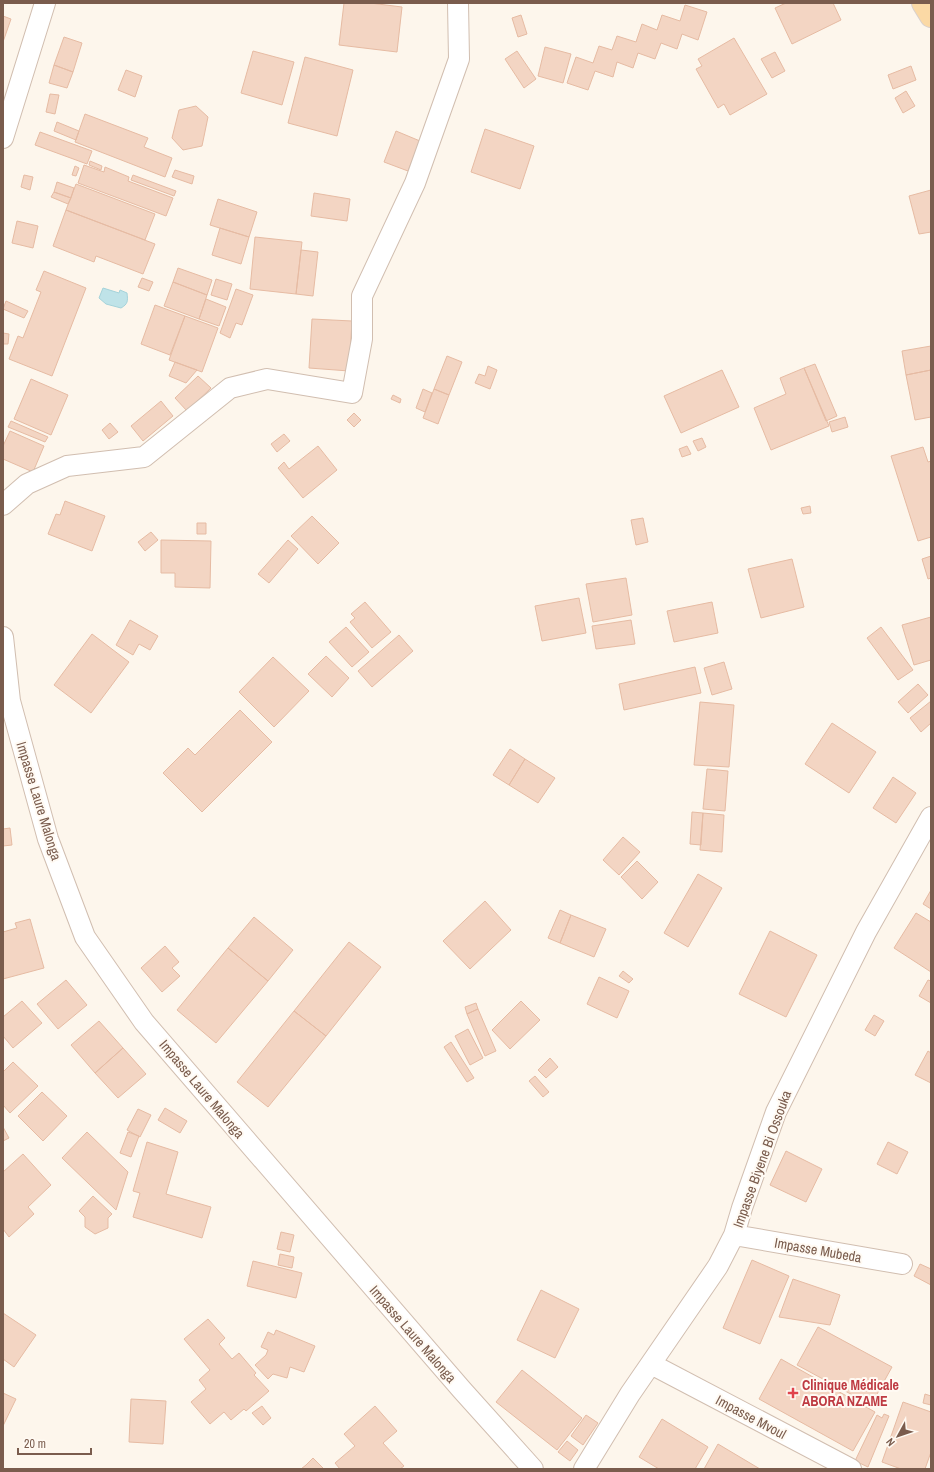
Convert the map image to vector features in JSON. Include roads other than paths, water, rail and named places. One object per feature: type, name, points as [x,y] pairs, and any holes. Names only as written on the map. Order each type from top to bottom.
[{"type":"main road","points":[[923,3],[931,16]]},
{"type":"street","points":[[3,138],[45,3]]},
{"type":"street","points":[[3,505],[27,484],[67,466],[144,457],[230,388],[266,379],[352,393],[362,339],[362,296],[415,183],[458,59],[458,3]]},
{"type":"street","name":"Impasse Laure Malonga","points":[[3,637],[10,701],[48,839],[85,937],[144,1022],[462,1390],[533,1469]]},
{"type":"street","name":"Impasse Biyene Bi Ossouka","points":[[584,1469],[630,1394],[718,1266],[734,1236],[742,1208],[776,1112],[811,1039],[866,932],[931,817]]},
{"type":"street","name":"Impasse Mubeda","points":[[734,1236],[902,1264]]},
{"type":"street","name":"Impasse Mvoul","points":[[651,1364],[851,1469]]},
{"type":"water","points":[[103,288],[119,293],[120,290],[127,293],[126,304],[121,308],[106,304],[99,298]]},
{"type":"place","name":"Clinique Médicale ABORA NZAME","points":[[793,1393]]}]
